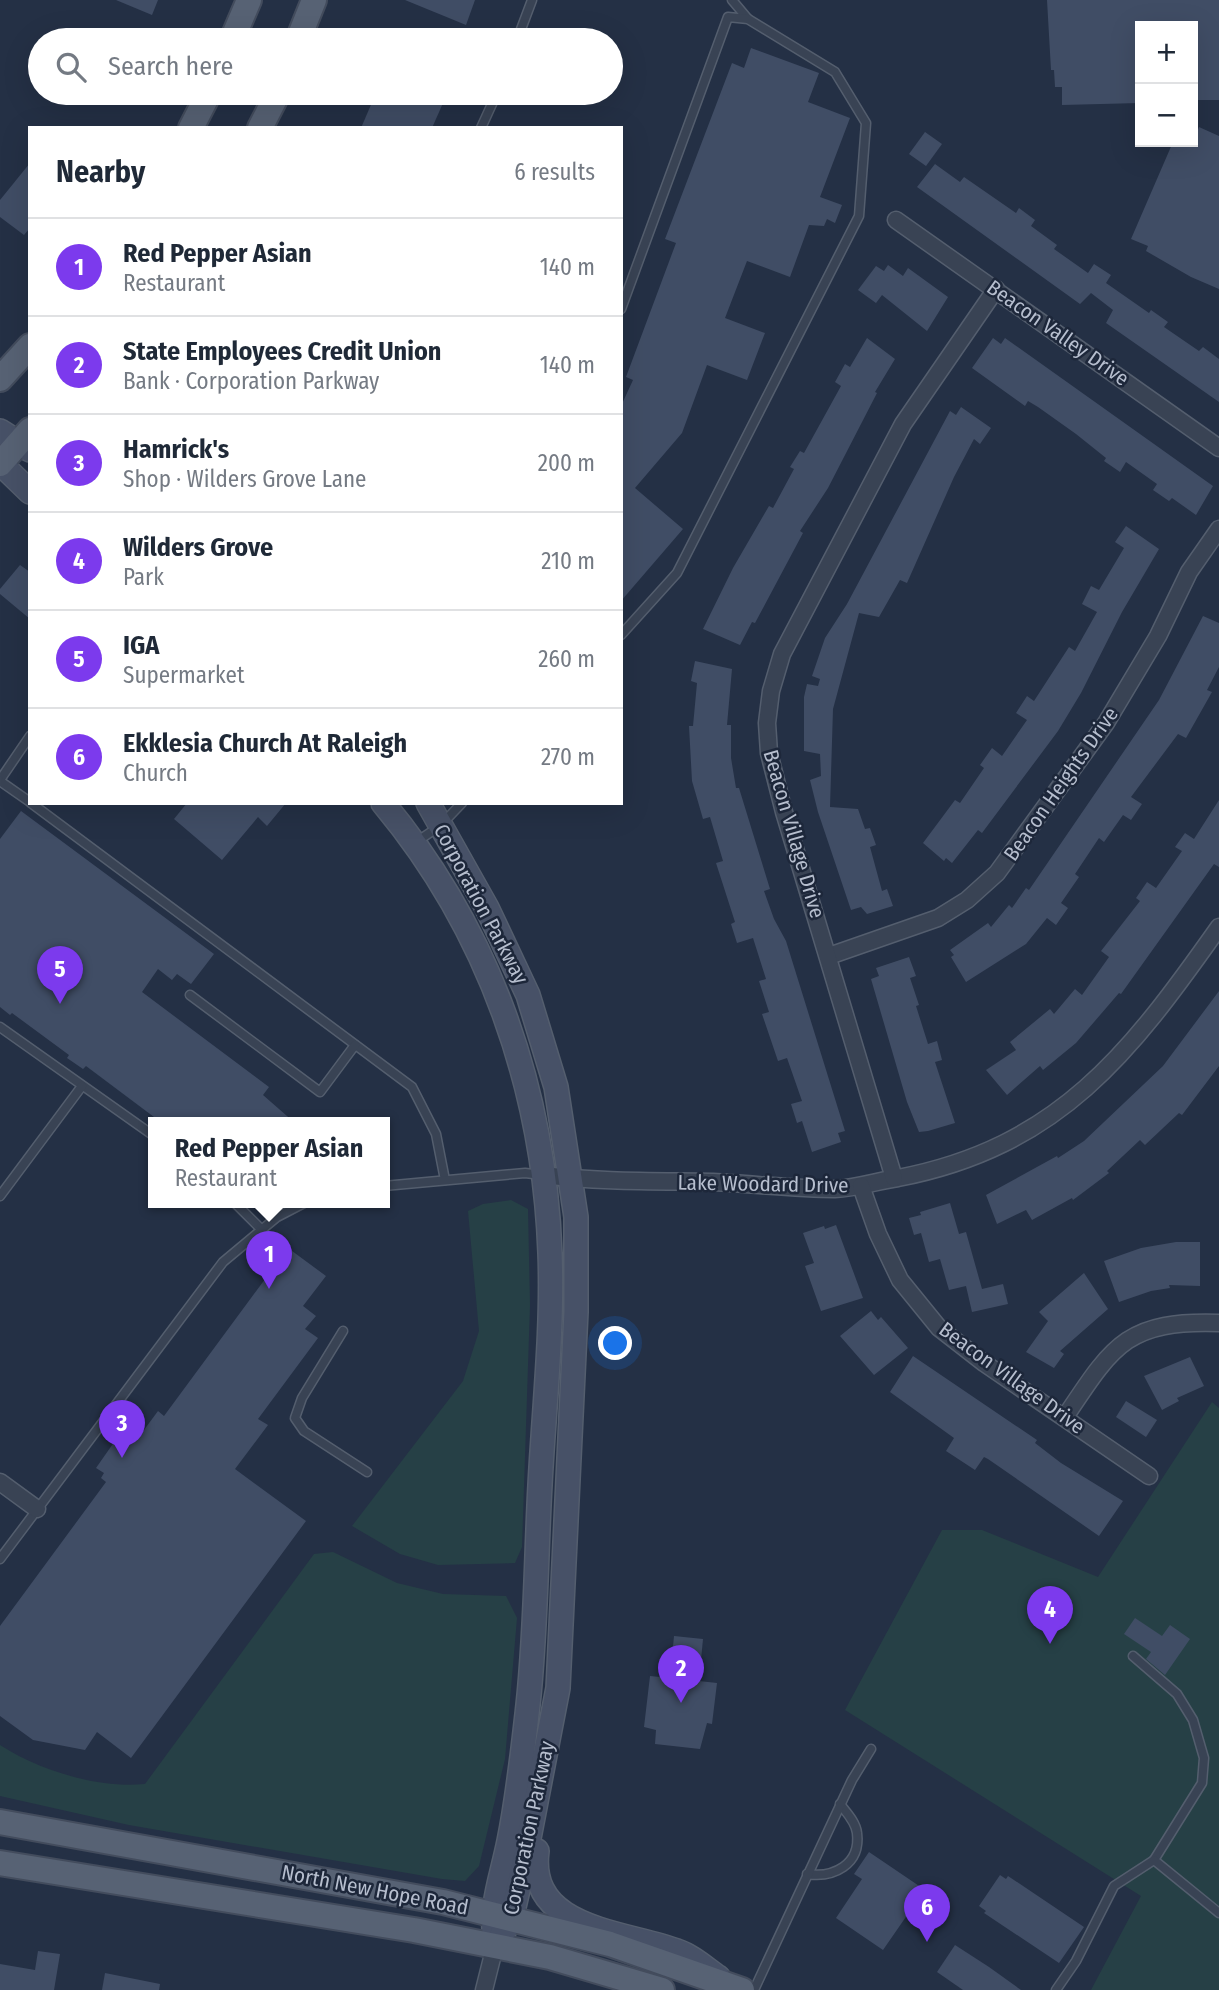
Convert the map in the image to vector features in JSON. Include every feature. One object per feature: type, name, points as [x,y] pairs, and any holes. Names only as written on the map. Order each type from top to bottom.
[{"type":"main road","points":[[237,28],[249,0]]},
{"type":"main road","points":[[303,28],[314,0]]},
{"type":"main road","points":[[192,126],[203,105]]},
{"type":"main road","points":[[261,126],[272,105]]},
{"type":"main road","points":[[0,379],[28,348]]},
{"type":"main road","points":[[20,438],[0,463],[28,490]]},
{"type":"main road","name":"Corporation Parkway","points":[[384,805],[461,917],[500,1002],[529,1091],[543,1175],[550,1267],[532,1661],[501,1917]]},
{"type":"main road","name":"Corporation Parkway","points":[[429,805],[502,937],[528,995],[556,1087],[572,1178],[577,1280],[558,1688],[495,1946]]},
{"type":"main road","points":[[558,1688],[557,1741],[535,1870],[543,1895],[567,1917],[681,1952],[743,1989]]},
{"type":"main road","name":"North New Hope Road","points":[[0,1822],[367,1888],[501,1917],[610,1944],[743,1989]]},
{"type":"main road","name":"North New Hope Road","points":[[0,1863],[414,1930],[550,1957],[662,1990]]},
{"type":"street","name":"Beacon Valley Drive","points":[[896,220],[1219,447]]},
{"type":"street","name":"Beacon Village Drive","points":[[894,1178],[769,753],[767,723],[771,691],[782,654],[796,624],[903,424],[996,289]]},
{"type":"street","name":"Beacon Heights Drive","points":[[829,956],[938,918],[967,900],[997,873],[1106,723],[1158,636],[1189,572],[1219,529]]},
{"type":"street","name":"Lake Woodard Drive","points":[[543,1175],[836,1189],[861,1186],[967,1159],[1046,1120],[1129,1047],[1155,1017],[1219,928]]},
{"type":"street","name":"Beacon Village Drive","points":[[861,1186],[888,1259],[922,1309],[958,1344],[1149,1476]]},
{"type":"street","points":[[1065,1417],[1116,1348],[1138,1334],[1160,1325],[1182,1322],[1219,1323]]},
{"type":"street","points":[[0,1482],[37,1509]]},
{"type":"street","points":[[484,1990],[495,1946]]},
{"type":"lane","points":[[522,28],[532,0]]},
{"type":"lane","points":[[623,633],[677,573],[859,216],[866,122],[835,72],[748,19],[732,0]]},
{"type":"lane","points":[[623,304],[728,17],[748,19]]},
{"type":"lane","points":[[482,126],[492,105]]},
{"type":"lane","points":[[28,739],[0,780],[28,801]]},
{"type":"lane","points":[[33,805],[412,1087],[436,1133],[445,1180]]},
{"type":"lane","points":[[413,844],[440,826],[460,805]]},
{"type":"lane","points":[[190,995],[320,1092],[355,1045]]},
{"type":"lane","points":[[0,1027],[148,1132]]},
{"type":"lane","points":[[0,1196],[82,1086]]},
{"type":"lane","points":[[390,1185],[525,1172],[543,1175]]},
{"type":"lane","points":[[240,1208],[261,1229]]},
{"type":"lane","points":[[0,1559],[212,1275],[236,1249],[261,1229],[296,1208]]},
{"type":"lane","points":[[343,1331],[302,1398],[295,1418],[304,1431],[367,1472]]},
{"type":"lane","points":[[1056,1990],[1076,1961],[1114,1886],[1154,1860],[1202,1783],[1204,1758],[1193,1720],[1177,1694],[1133,1656]]},
{"type":"lane","points":[[743,1989],[807,1874],[840,1804],[871,1749]]},
{"type":"lane","points":[[807,1874],[825,1877],[842,1871],[855,1852],[857,1832],[840,1804]]},
{"type":"lane","points":[[1154,1860],[1219,1913]]},
{"type":"green space","points":[[511,1200],[528,1209],[530,1305],[522,1547],[515,1563],[438,1565],[400,1554],[352,1526],[463,1381],[479,1331],[468,1211],[483,1204]]},
{"type":"green space","points":[[1212,1402],[1219,1408],[1219,1990],[1091,1990],[1141,1896],[845,1710],[942,1530],[982,1530],[1098,1577]]},
{"type":"green space","points":[[333,1552],[397,1583],[443,1594],[506,1596],[517,1618],[505,1759],[479,1866],[465,1881],[129,1825],[0,1796],[0,1745],[50,1770],[70,1776],[108,1784],[145,1784],[314,1554]]},
{"type":"building","points":[[116,0],[158,0],[152,15]]},
{"type":"building","points":[[405,0],[475,0],[466,25]]},
{"type":"building","points":[[1047,0],[1219,0],[1219,100],[1198,100],[1198,21],[1135,21],[1135,103],[1062,105],[1062,87],[1055,87],[1054,70],[1051,70]]},
{"type":"building","points":[[751,48],[819,73],[808,102],[850,118],[820,197],[842,205],[835,223],[827,219],[824,226],[809,225],[790,277],[747,261],[725,318],[765,333],[747,380],[707,365],[682,433],[635,488],[683,529],[623,599],[623,402],[633,380],[626,377],[676,243],[665,239],[732,63],[744,68]]},
{"type":"building","points":[[371,105],[442,105],[433,126],[362,126]]},
{"type":"building","points":[[1199,127],[1219,136],[1219,289],[1191,277],[1146,251],[1148,246],[1131,239],[1171,147],[1198,147]]},
{"type":"building","points":[[925,132],[942,144],[926,166],[909,154]]},
{"type":"building","points":[[935,164],[960,182],[964,177],[1016,213],[1019,208],[1035,220],[1031,226],[1057,245],[1054,249],[1088,273],[1094,264],[1111,275],[1106,283],[1149,313],[1151,310],[1168,322],[1164,327],[1199,351],[1203,347],[1219,359],[1219,402],[1106,323],[1113,310],[1091,293],[1080,304],[917,187]]},
{"type":"building","points":[[28,165],[28,230],[24,235],[0,217],[0,200]]},
{"type":"building","points":[[888,265],[903,276],[908,268],[948,297],[927,331],[882,295],[876,303],[858,290],[876,266],[884,271]]},
{"type":"building","points":[[867,338],[895,359],[875,392],[877,393],[828,488],[800,531],[803,533],[755,623],[752,622],[740,645],[703,629],[733,568],[769,506],[773,508],[794,469],[790,467],[800,451],[804,453],[841,386],[835,382],[845,364],[850,367]]},
{"type":"building","points":[[993,338],[1001,344],[1005,338],[1213,486],[1196,515],[1172,498],[1169,501],[1153,490],[1157,484],[1126,462],[1120,472],[1104,461],[1106,458],[1076,434],[1038,407],[1028,401],[1025,406],[972,368]]},
{"type":"building","points":[[961,407],[991,428],[980,444],[974,439],[954,477],[907,583],[900,580],[879,617],[859,613],[833,709],[830,807],[858,809],[865,829],[870,828],[876,845],[870,847],[882,891],[887,889],[893,906],[867,914],[861,907],[851,910],[818,812],[810,780],[821,776],[820,754],[804,751],[804,697],[807,684],[818,686],[820,679],[812,676],[825,638],[847,604],[950,411],[956,415]]},
{"type":"building","points":[[1126,526],[1159,549],[1122,612],[1081,693],[1058,731],[982,833],[978,830],[952,863],[946,858],[944,861],[923,843],[955,800],[960,803],[984,768],[980,765],[992,748],[1002,756],[1027,720],[1016,713],[1027,696],[1034,701],[1069,647],[1075,651],[1097,612],[1082,604],[1091,586],[1099,590],[1124,548],[1115,542]]},
{"type":"building","points":[[20,565],[28,571],[28,617],[0,594],[0,589]]},
{"type":"building","points":[[1203,616],[1219,623],[1219,667],[1207,690],[1212,692],[1186,738],[1178,734],[1131,797],[1142,804],[1131,820],[1123,815],[1104,842],[1099,838],[1075,874],[1079,877],[1061,903],[1068,908],[1056,925],[1047,918],[1026,944],[966,982],[951,957],[954,955],[950,950],[988,923],[991,927],[1009,905],[1012,908],[1026,888],[1029,890],[1159,700]]},
{"type":"building","points":[[695,661],[732,669],[727,725],[731,725],[731,758],[736,788],[739,788],[770,889],[764,891],[774,919],[786,941],[845,1131],[838,1133],[841,1142],[812,1152],[802,1121],[797,1123],[791,1104],[802,1101],[787,1058],[778,1061],[762,1014],[769,1012],[759,981],[766,979],[753,938],[737,943],[731,924],[735,922],[716,863],[723,861],[710,817],[703,819],[692,781],[689,726],[693,726],[697,683],[691,681]]},
{"type":"building","points":[[1219,800],[1219,867],[1214,864],[1121,994],[1119,993],[1076,1043],[1043,1070],[1040,1066],[1007,1095],[986,1070],[1016,1050],[1010,1042],[1050,1009],[1054,1014],[1075,989],[1082,995],[1109,957],[1101,951],[1140,901],[1136,898],[1147,882],[1156,888],[1182,851],[1175,847],[1185,833],[1194,839]]},
{"type":"building","points":[[185,805],[284,805],[267,826],[258,817],[222,860],[174,819]]},
{"type":"building","points":[[21,811],[214,954],[191,984],[177,974],[172,980],[158,969],[142,992],[269,1087],[263,1095],[288,1117],[154,1117],[86,1066],[83,1069],[67,1058],[69,1055],[0,1007],[0,839]]},
{"type":"building","points":[[909,957],[916,976],[910,978],[919,1005],[916,1006],[928,1044],[937,1041],[942,1060],[935,1062],[955,1123],[919,1132],[907,1102],[871,979],[879,976],[876,968]]},
{"type":"building","points":[[1219,991],[1219,1066],[1182,1115],[1179,1113],[1145,1145],[1140,1140],[1107,1171],[1109,1173],[1073,1200],[1072,1198],[1032,1220],[1026,1210],[997,1224],[986,1195],[1057,1156],[1058,1158],[1084,1141],[1163,1066]]},
{"type":"building","points":[[950,1203],[959,1234],[966,1232],[982,1289],[1003,1284],[1008,1304],[972,1312],[966,1286],[949,1290],[940,1259],[929,1262],[921,1233],[914,1235],[909,1218]]},
{"type":"building","points":[[836,1225],[863,1298],[821,1311],[805,1266],[814,1263],[803,1233]]},
{"type":"building","points":[[1176,1242],[1200,1242],[1200,1286],[1169,1285],[1170,1288],[1151,1291],[1119,1302],[1104,1261],[1141,1248]]},
{"type":"building","points":[[288,1248],[326,1276],[303,1306],[316,1316],[305,1329],[318,1338],[258,1419],[268,1425],[235,1469],[306,1521],[131,1758],[97,1732],[85,1750],[33,1740],[0,1716],[0,1626],[106,1482],[101,1478],[104,1473],[96,1468],[124,1428],[134,1435],[137,1431],[141,1434],[158,1411],[164,1416]]},
{"type":"building","points":[[1084,1273],[1108,1309],[1060,1351],[1064,1354],[1054,1368],[1026,1352],[1048,1321],[1039,1312]]},
{"type":"building","points":[[871,1311],[878,1320],[881,1317],[908,1348],[874,1375],[840,1336]]},
{"type":"building","points":[[913,1356],[1037,1440],[1035,1443],[1061,1463],[1123,1501],[1099,1536],[988,1459],[984,1457],[975,1470],[946,1451],[954,1438],[890,1392]]},
{"type":"building","points":[[1190,1357],[1204,1386],[1177,1398],[1179,1401],[1162,1410],[1144,1376]]},
{"type":"building","points":[[1126,1401],[1157,1420],[1146,1437],[1116,1417]]},
{"type":"building","points":[[1135,1618],[1162,1636],[1170,1625],[1190,1639],[1165,1675],[1146,1659],[1151,1652],[1124,1634]]},
{"type":"building","points":[[674,1636],[703,1639],[699,1681],[717,1683],[712,1724],[707,1723],[700,1749],[655,1744],[656,1730],[644,1727],[650,1676],[670,1678]]},
{"type":"building","points":[[869,1852],[931,1894],[917,1915],[910,1911],[883,1950],[836,1918],[862,1879],[854,1874]]},
{"type":"building","points":[[1000,1875],[1006,1879],[1008,1876],[1084,1927],[1059,1963],[984,1913],[986,1911],[979,1906]]},
{"type":"building","points":[[955,1945],[1021,1990],[963,1990],[937,1972]]},
{"type":"building","points":[[38,1951],[60,1954],[54,1990],[0,1990],[0,1964],[35,1970]]},
{"type":"building","points":[[105,1973],[160,1984],[159,1990],[102,1990]]},
{"type":"place","name":"IGA","points":[[60,1004]]},
{"type":"place","name":"Red Pepper Asian","points":[[269,1289]]},
{"type":"place","name":"Hamrick's","points":[[122,1458]]},
{"type":"place","name":"Wilders Grove","points":[[1050,1644]]},
{"type":"place","name":"State Employees Credit Union","points":[[681,1703]]},
{"type":"place","name":"Ekklesia Church At Raleigh","points":[[927,1942]]}]
